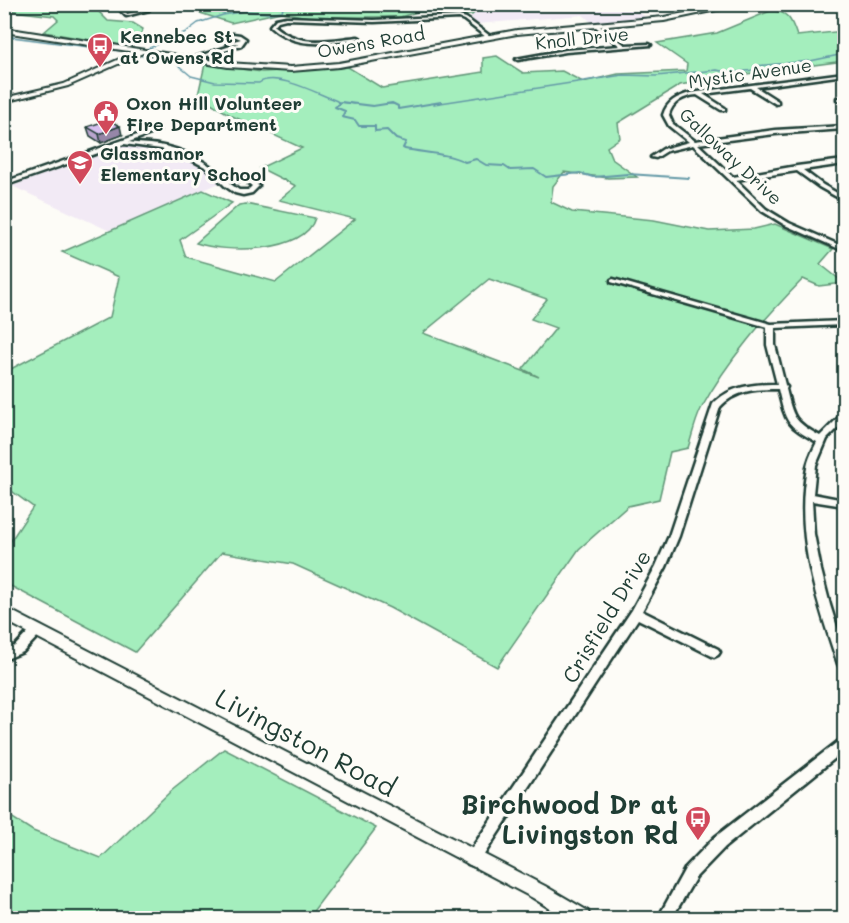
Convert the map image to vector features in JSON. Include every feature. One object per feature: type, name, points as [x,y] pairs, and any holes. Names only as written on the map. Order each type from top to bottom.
[{"type":"street","name":"Owens Road","points":[[4,30],[254,68],[320,67],[489,36],[691,15],[743,4]]},
{"type":"street","points":[[149,7],[138,14],[126,15],[123,11],[149,7]]},
{"type":"street","points":[[358,38],[294,42],[272,27],[276,21],[284,18],[412,20],[456,17],[465,19],[489,36]]},
{"type":"street","points":[[412,20],[413,27]]},
{"type":"street","points":[[597,26],[624,47]]},
{"type":"street","points":[[192,59],[239,45],[242,41]]},
{"type":"street","name":"Knoll Drive","points":[[518,59],[566,51],[649,45]]},
{"type":"street","points":[[4,100],[66,85],[141,52]]},
{"type":"street","name":"Mystic Avenue","points":[[666,112],[669,105],[681,97],[698,93],[844,74]]},
{"type":"street","points":[[751,86],[776,102]]},
{"type":"street","points":[[698,93],[723,109]]},
{"type":"street","name":"Galloway Drive","points":[[666,112],[671,125],[775,217],[844,249]]},
{"type":"street","points":[[654,157],[668,148],[694,143],[797,130],[844,127]]},
{"type":"street","points":[[4,184],[157,130]]},
{"type":"street","points":[[124,142],[132,145],[161,147],[193,159],[211,168],[225,182],[242,194],[253,191],[256,186],[245,178],[225,182]]},
{"type":"street","points":[[732,179],[844,162]]},
{"type":"street","points":[[797,168],[821,186],[844,199]]},
{"type":"street","points":[[613,281],[771,326],[844,323]]},
{"type":"street","points":[[771,326],[771,345],[791,420],[805,432],[820,440]]},
{"type":"street","name":"Crisfield Drive","points":[[473,859],[636,613],[657,576],[674,536],[716,406],[728,395],[738,390],[759,386],[783,387]]},
{"type":"street","points":[[844,417],[820,440],[811,470],[808,497],[810,536],[816,572],[844,664]]},
{"type":"street","points":[[808,497],[844,503]]},
{"type":"street","name":"Livingston Road","points":[[4,613],[539,892],[581,918]]},
{"type":"street","points":[[636,613],[714,652]]},
{"type":"street","points":[[4,655],[19,649],[37,630]]},
{"type":"street","points":[[665,918],[691,872],[720,842],[844,744]]},
{"type":"shaded area","points":[[627,4],[647,18],[594,24],[583,15],[477,24],[470,17],[482,6]]},
{"type":"shaded area","points":[[124,146],[161,149],[207,168],[222,182],[110,231],[12,186]]},
{"type":"green space","points":[[188,4],[506,5],[482,6],[472,15],[448,15],[444,11],[417,12],[400,17],[308,17],[281,12],[231,23],[181,7]]},
{"type":"green space","points":[[4,5],[92,5],[108,21],[133,23],[143,29],[141,34],[119,45],[44,32],[58,20],[54,16],[5,10]]},
{"type":"green space","points":[[770,11],[781,12],[788,18],[797,36],[844,31],[844,61],[680,85],[618,123],[620,138],[607,147],[612,159],[637,177],[608,178],[564,172],[553,186],[551,202],[572,212],[654,220],[709,231],[754,229],[775,224],[833,249],[820,264],[844,283],[819,286],[803,279],[774,309],[723,373],[699,414],[688,448],[670,452],[659,499],[628,506],[579,549],[497,667],[390,608],[293,564],[222,552],[135,652],[5,583],[4,551],[33,507],[5,486],[5,372],[110,317],[119,277],[62,252],[203,190],[232,203],[180,240],[186,257],[276,282],[355,219],[279,200],[296,186],[260,168],[302,148],[230,115],[198,95],[205,64],[262,72],[348,67],[382,88],[483,72],[483,58],[497,56],[523,73],[562,71],[583,82],[618,74],[686,71],[687,64],[657,43],[717,33]],"holes":[[[489,279],[547,299],[531,319],[556,328],[523,369],[539,377],[423,333]]]},
{"type":"green space","points":[[246,204],[315,218],[308,230],[296,238],[263,248],[225,248],[196,243],[239,205]]},
{"type":"green space","points":[[224,749],[376,828],[308,918],[5,918],[5,813],[33,831],[101,858],[171,791]]},
{"type":"building","points":[[108,120],[120,126],[99,134],[87,127]]},
{"type":"waterway","points":[[147,49],[186,32],[198,23],[244,11],[269,13],[282,11],[283,8],[316,6],[395,10],[442,4]]},
{"type":"waterway","points":[[4,36],[128,52]]},
{"type":"waterway","points":[[434,104],[623,75],[656,76],[717,70],[730,73],[754,70],[754,66],[810,61],[844,54]]},
{"type":"waterway","points":[[142,56],[173,61],[191,76],[215,82],[259,83],[266,80],[286,82],[337,101],[339,104]]},
{"type":"waterway","points":[[339,102],[354,104]]},
{"type":"waterway","points":[[341,102],[373,106],[394,104]]},
{"type":"waterway","points":[[394,104],[398,106],[398,109],[441,102]]},
{"type":"waterway","points":[[339,104],[335,107],[345,111],[342,117],[355,120],[359,126],[375,126],[375,131],[387,130],[396,139],[406,142],[403,148],[405,149],[443,155],[465,162],[476,159],[486,165],[504,166],[510,170],[534,169],[546,177],[580,173],[593,177],[628,174],[689,178]]},
{"type":"waterway","points":[[387,104],[394,104]]},
{"type":"place","name":"Kennebec St at Owens Rd","points":[[100,69]]},
{"type":"place","name":"Oxon Hill Volunteer Fire Department","points":[[106,136]]},
{"type":"place","name":"Glassmanor Elementary School","points":[[80,186]]},
{"type":"place","name":"Birchwood Dr at Livingston Rd","points":[[698,842]]}]
